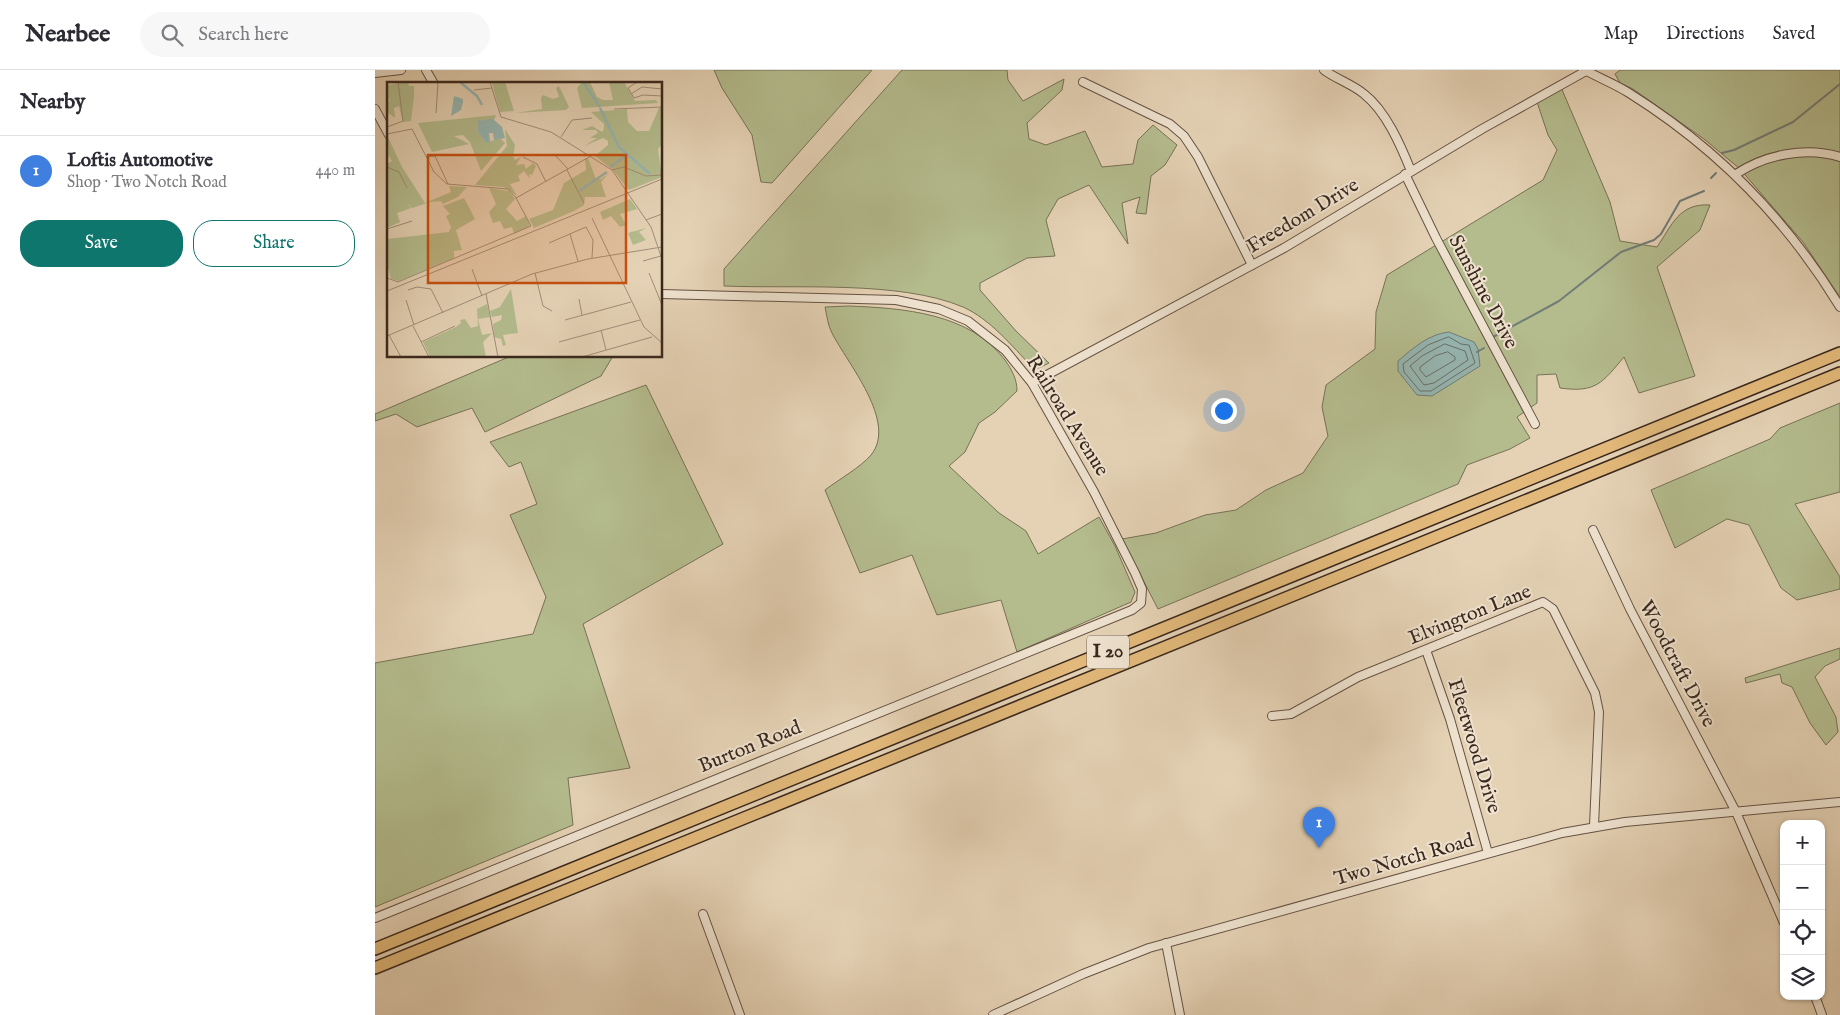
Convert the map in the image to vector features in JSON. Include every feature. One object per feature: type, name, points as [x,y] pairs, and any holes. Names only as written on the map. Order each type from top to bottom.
[{"type":"highway","name":"I 20","points":[[375,949],[1840,353]]},
{"type":"highway","name":"I 20","points":[[375,968],[1840,373]]},
{"type":"street","points":[[375,73],[401,70]]},
{"type":"street","points":[[426,70],[433,82]]},
{"type":"street","name":"Sunshine Drive","points":[[1324,70],[1362,92],[1371,101],[1393,133],[1441,247],[1535,424]]},
{"type":"street","points":[[1586,70],[1627,92],[1664,116],[1736,174],[1798,245],[1840,307]]},
{"type":"street","name":"Freedom Drive","points":[[1032,383],[1252,265],[1408,172],[1586,70]]},
{"type":"street","points":[[1083,82],[1170,124],[1184,136],[1198,157],[1252,265]]},
{"type":"street","points":[[375,109],[387,131]]},
{"type":"street","points":[[1736,174],[1761,160],[1785,155],[1817,153],[1840,157]]},
{"type":"street","name":"Railroad Avenue","points":[[663,294],[881,299],[927,305],[958,316],[985,333],[1012,358],[1032,383],[1094,492],[1140,584],[1142,598],[1138,606]]},
{"type":"street","name":"Woodcraft Drive","points":[[1593,530],[1630,609],[1736,812],[1780,914]]},
{"type":"street","name":"Elvington Lane","points":[[1271,716],[1281,717],[1291,714],[1358,677],[1537,604],[1543,602],[1549,604],[1595,693],[1599,712],[1594,826]]},
{"type":"street","name":"Burton Road","points":[[375,918],[1138,606]]},
{"type":"street","name":"Fleetwood Drive","points":[[1426,650],[1448,711],[1488,853]]},
{"type":"street","name":"Two Notch Road","points":[[993,1015],[1125,956],[1166,943],[1488,853],[1594,826],[1840,802]]},
{"type":"street","points":[[703,914],[740,1015]]},
{"type":"street","points":[[1166,943],[1180,1015]]},
{"type":"street","points":[[1816,1000],[1822,1015]]},
{"type":"green space","points":[[714,70],[872,70],[772,183],[761,182],[752,135],[722,88]]},
{"type":"green space","points":[[902,70],[1007,70],[1008,80],[1023,101],[1064,79],[1062,90],[1027,123],[1029,139],[1046,145],[1085,131],[1102,167],[1133,164],[1138,140],[1153,125],[1177,145],[1165,165],[1151,176],[1146,214],[1136,213],[1140,197],[1122,203],[1128,244],[1089,185],[1058,199],[1046,220],[1055,256],[1027,258],[980,283],[980,290],[1016,331],[1049,363],[1039,368],[1032,367],[982,318],[963,307],[937,298],[878,289],[846,287],[724,286],[724,269]]},
{"type":"green space","points":[[1620,70],[1840,70],[1840,297],[1803,242],[1740,169],[1704,139],[1633,89],[1620,83],[1615,74]]},
{"type":"green space","points":[[1560,85],[1610,202],[1620,241],[1657,247],[1677,217],[1699,205],[1710,205],[1700,230],[1657,267],[1695,376],[1639,393],[1624,357],[1604,380],[1582,389],[1560,388],[1556,374],[1537,375],[1537,403],[1517,417],[1530,438],[1510,449],[1467,465],[1458,484],[1158,609],[1122,539],[1156,533],[1205,515],[1236,510],[1266,490],[1303,473],[1328,436],[1322,407],[1326,385],[1375,349],[1376,312],[1387,275],[1543,180],[1557,150],[1548,135],[1536,99]]},
{"type":"green space","points":[[848,306],[891,309],[934,316],[973,332],[990,344],[1010,367],[1017,391],[995,412],[979,423],[965,452],[949,466],[999,513],[1026,531],[1038,554],[1099,517],[1115,546],[1135,592],[1131,602],[1017,652],[1001,600],[937,615],[912,555],[860,573],[825,490],[867,460],[878,442],[878,426],[874,410],[858,376],[831,330],[825,307]]},
{"type":"green space","points":[[506,358],[612,358],[601,376],[485,432],[472,408],[417,427],[396,414],[375,421],[375,414]]},
{"type":"green space","points":[[646,385],[723,544],[583,624],[630,768],[568,778],[573,825],[375,907],[375,663],[533,634],[546,597],[510,515],[537,504],[521,462],[509,467],[490,442]]},
{"type":"green space","points":[[1840,403],[1840,492],[1795,504],[1840,577],[1840,589],[1797,600],[1781,588],[1749,525],[1727,519],[1675,548],[1651,490],[1770,439],[1780,428]]},
{"type":"green space","points":[[1840,648],[1840,659],[1825,666],[1815,677],[1836,717],[1838,732],[1826,745],[1810,723],[1792,687],[1782,683],[1780,674],[1746,683],[1745,678]]},
{"type":"water","points":[[1449,332],[1474,342],[1478,349],[1480,366],[1432,396],[1417,395],[1398,371],[1398,361],[1428,339]]},
{"type":"waterway","points":[[1722,153],[1734,150],[1793,122],[1840,84]]},
{"type":"waterway","points":[[1711,178],[1716,173]]},
{"type":"waterway","points":[[1491,338],[1559,301],[1621,252],[1654,240],[1661,234],[1680,201],[1704,191]]},
{"type":"waterway","points":[[1477,352],[1484,348]]},
{"type":"place","name":"Loftis Automotive","points":[[1319,848]]}]
